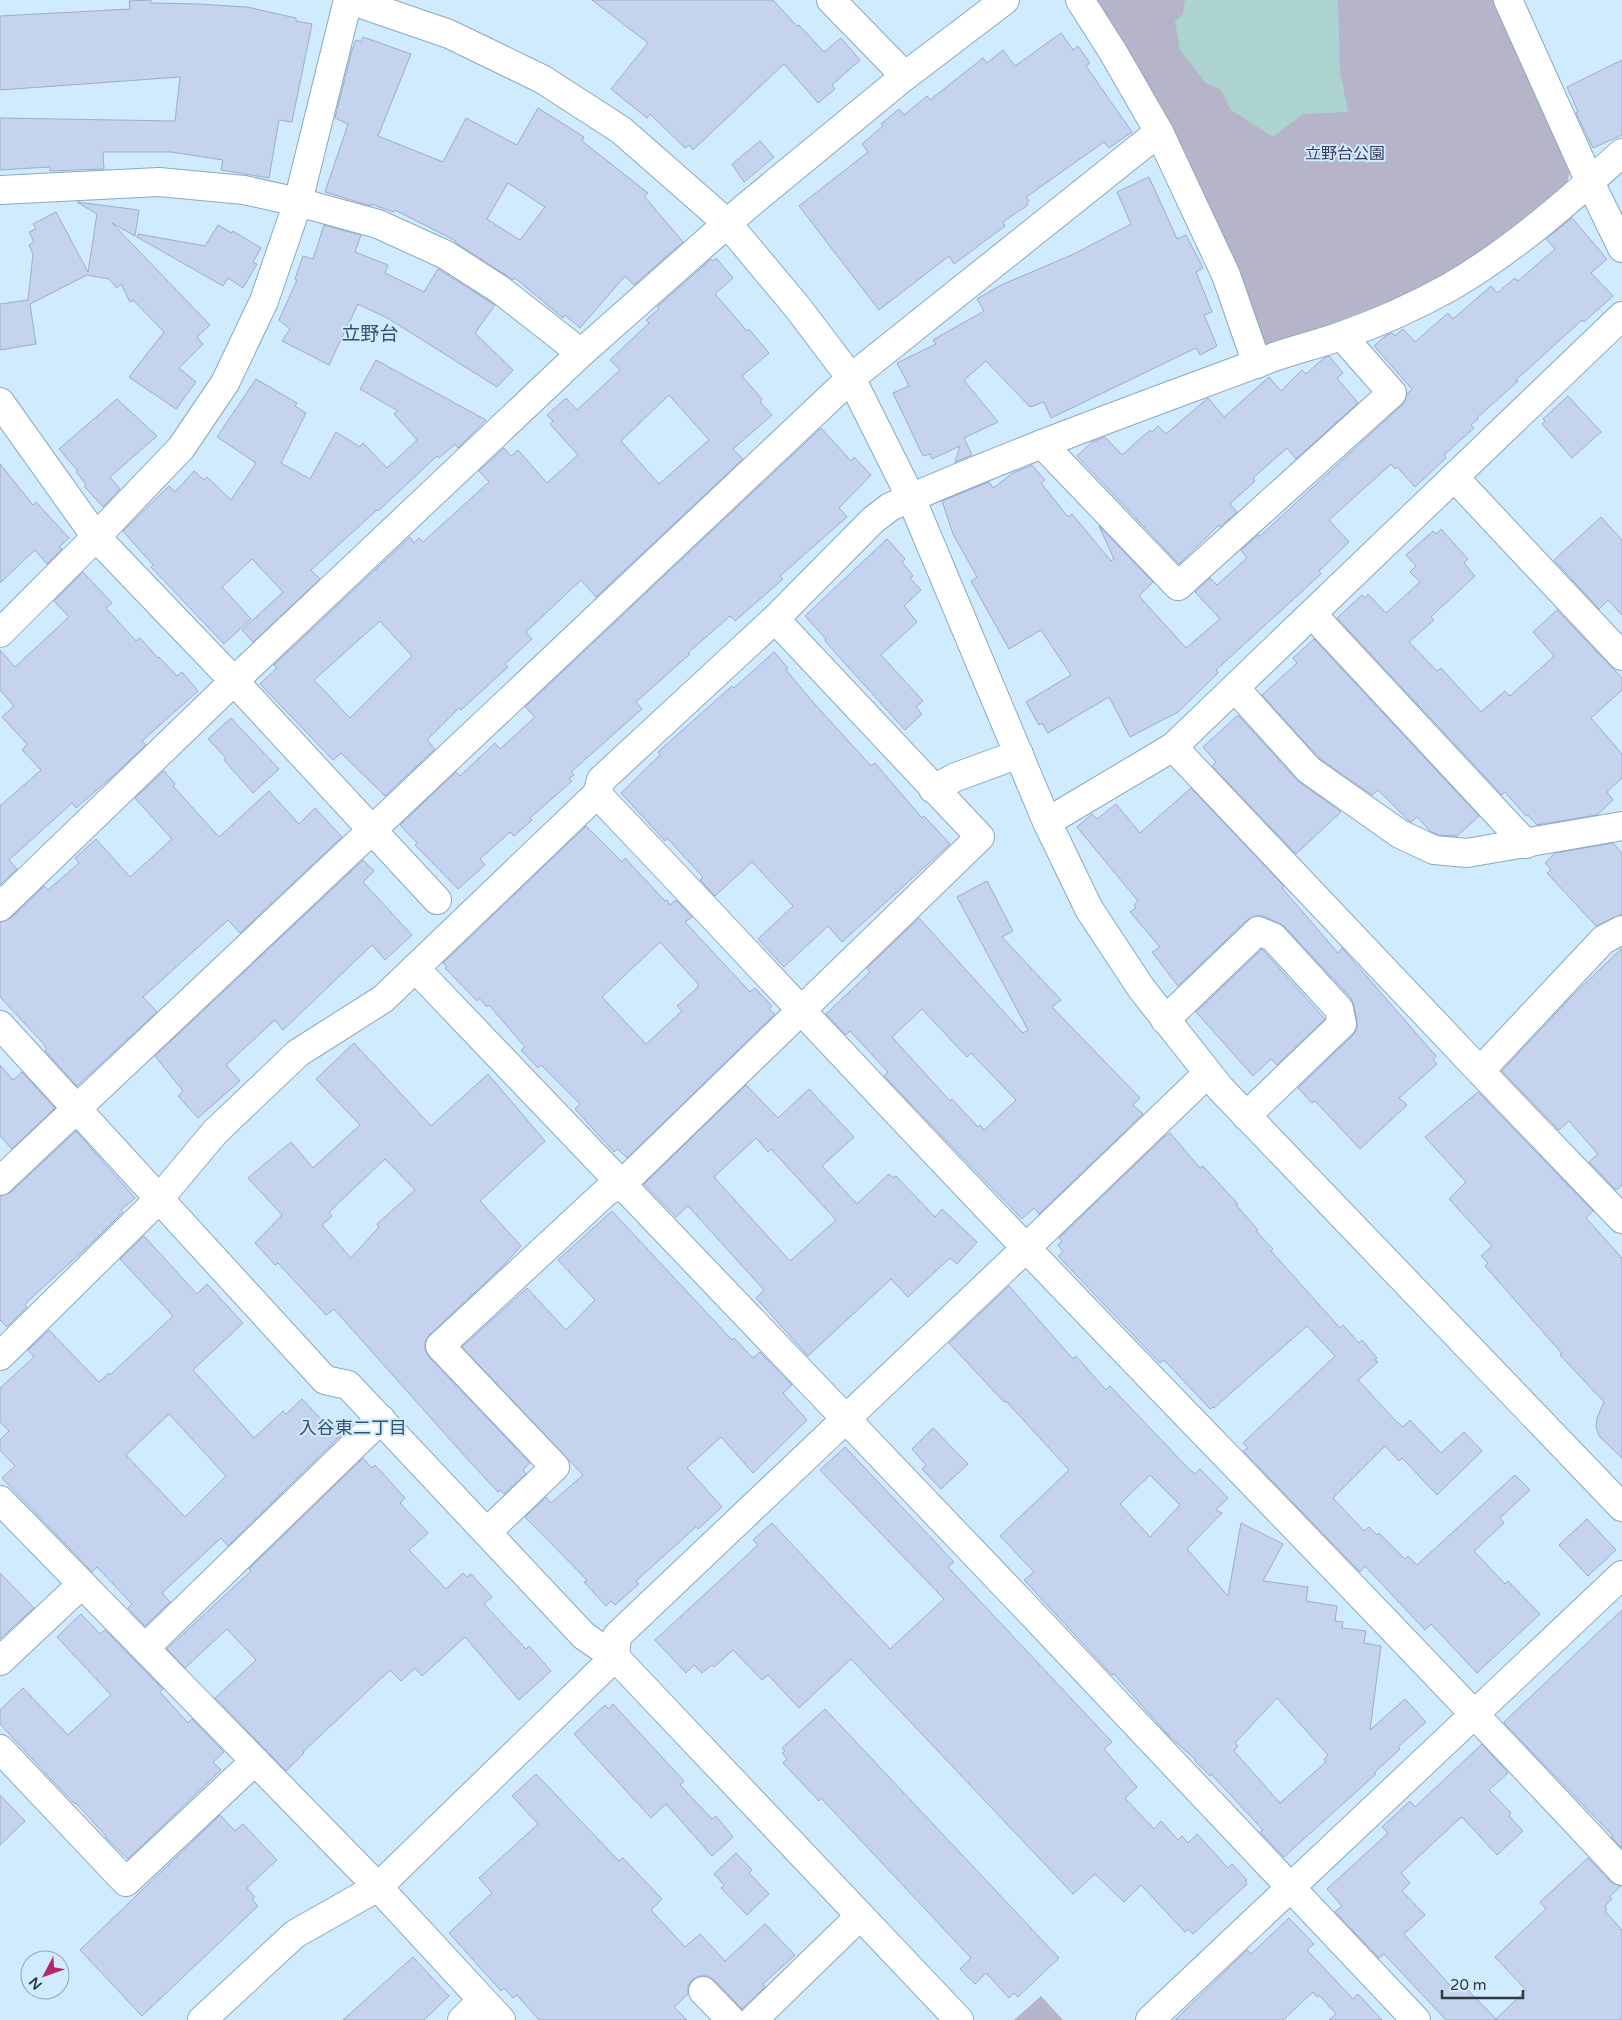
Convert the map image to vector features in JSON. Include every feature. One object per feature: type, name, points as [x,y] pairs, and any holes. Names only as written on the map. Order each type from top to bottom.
[{"type":"street","points":[[0,633],[181,448],[225,383],[264,301],[298,202],[349,0],[449,34],[542,79],[621,130],[726,223],[798,308],[851,378],[911,498],[1047,822],[1089,909],[1141,988],[1165,1020],[1207,1074],[1246,1116],[1622,1507]]},
{"type":"street","points":[[831,0],[905,76]]},
{"type":"street","points":[[0,907],[234,681],[581,353],[726,223],[905,76],[1005,0]]},
{"type":"street","points":[[1080,0],[1113,52],[1159,132],[1226,275],[1257,364]]},
{"type":"street","points":[[1508,0],[1590,182],[1622,248]]},
{"type":"street","points":[[0,1181],[851,378],[1159,132]]},
{"type":"street","points":[[0,1356],[159,1199],[215,1132],[298,1053],[383,999],[597,794],[601,780],[775,619],[873,520],[890,508],[911,498],[1042,444],[1257,364],[1376,323],[1450,286],[1507,248],[1590,182],[1622,153]]},
{"type":"street","points":[[0,190],[159,182],[244,190],[298,202],[378,224],[446,256],[498,289],[581,353]]},
{"type":"street","points":[[1047,822],[1173,747],[1622,316]]},
{"type":"street","points":[[1042,444],[1178,586],[1392,392],[1342,336]]},
{"type":"street","points":[[0,402],[96,537],[234,681],[437,900]]},
{"type":"street","points":[[1454,477],[1622,656]]},
{"type":"street","points":[[1312,614],[1526,844]]},
{"type":"street","points":[[487,1532],[555,1467],[440,1346],[607,1191],[622,1184],[980,837],[775,619]]},
{"type":"street","points":[[1235,688],[1309,770],[1400,834],[1434,850],[1467,853],[1622,826]]},
{"type":"street","points":[[1173,747],[1622,1219]]},
{"type":"street","points":[[933,789],[956,777],[1019,754]]},
{"type":"street","points":[[597,794],[800,1011],[1475,1714],[1622,1871]]},
{"type":"street","points":[[1480,1071],[1603,940],[1622,930]]},
{"type":"street","points":[[1165,1020],[1258,932],[1273,937],[1339,1009],[1342,1024],[1246,1116]]},
{"type":"street","points":[[415,968],[1416,2020]]},
{"type":"street","points":[[0,1025],[325,1380],[348,1385],[584,1636],[615,1657],[959,2020]]},
{"type":"street","points":[[202,2020],[295,1934],[378,1887],[615,1657],[617,1636],[1207,1074]]},
{"type":"street","points":[[145,1648],[381,1420]]},
{"type":"street","points":[[0,1500],[378,1887],[501,2020]]},
{"type":"street","points":[[1150,2020],[1622,1575]]},
{"type":"street","points":[[0,1661],[82,1584]]},
{"type":"street","points":[[0,1749],[126,1882],[255,1761]]},
{"type":"street","points":[[753,2020],[860,1916]]},
{"type":"street","points":[[703,1991],[731,2020]]},
{"type":"street","points":[[462,2020],[482,2000]]},
{"type":"green space","name":"立野台公園","points":[[1090,0],[1493,0],[1570,171],[1567,184],[1445,279],[1271,348],[1262,345]]},
{"type":"green space","points":[[1041,1996],[1063,2020],[1014,2020]]},
{"type":"shaded area","points":[[1185,0],[1338,0],[1340,71],[1348,112],[1303,114],[1273,137],[1231,110],[1221,90],[1206,83],[1180,50],[1175,21],[1183,14]]},
{"type":"building","points":[[151,0],[151,3],[247,7],[296,18],[296,21],[312,24],[292,122],[279,120],[269,178],[221,170],[223,160],[171,152],[103,152],[104,169],[50,171],[50,167],[0,170],[0,118],[175,121],[180,77],[0,90],[0,16],[130,9],[129,1]]},
{"type":"building","points":[[592,0],[773,0],[824,52],[841,38],[860,60],[832,85],[835,89],[818,103],[784,64],[693,150],[689,145],[685,148],[650,114],[647,118],[611,89],[648,43]]},
{"type":"building","points":[[1061,33],[1073,50],[1078,46],[1090,63],[1086,66],[1132,132],[1109,148],[1104,142],[1026,197],[1029,201],[1026,203],[1028,205],[1003,222],[1005,226],[954,264],[949,256],[879,310],[799,206],[868,152],[862,144],[899,109],[904,115],[927,96],[930,100],[983,58],[987,63],[1003,50],[1015,66]]},
{"type":"building","points":[[363,37],[411,54],[378,136],[443,162],[466,118],[517,145],[538,108],[584,137],[582,141],[648,193],[644,196],[683,242],[634,285],[625,276],[580,328],[565,315],[563,318],[515,278],[513,280],[456,241],[395,210],[394,212],[325,192],[348,124],[335,118],[352,50],[356,40],[361,42]],"holes":[[[508,183],[545,207],[520,240],[487,219]]]},
{"type":"building","points":[[1622,60],[1622,135],[1593,148],[1576,113],[1578,112],[1567,87]]},
{"type":"building","points":[[760,141],[774,157],[744,182],[732,164]]},
{"type":"building","points":[[1149,177],[1177,239],[1186,235],[1203,268],[1196,272],[1212,312],[1204,315],[1217,346],[1200,355],[1196,348],[1051,418],[1044,402],[1030,407],[986,361],[964,380],[998,422],[964,438],[972,455],[955,462],[960,446],[932,459],[930,454],[923,456],[893,393],[909,386],[897,363],[936,344],[933,340],[984,311],[977,299],[1001,285],[1074,254],[1131,224],[1117,192]]},
{"type":"building","points":[[77,202],[139,210],[135,236],[112,223],[210,325],[197,337],[203,344],[179,368],[196,382],[176,409],[129,377],[164,332],[133,300],[130,302],[121,284],[117,288],[109,279],[87,275],[30,304],[36,344],[0,350],[0,304],[28,300],[33,254],[29,245],[34,242],[29,232],[36,229],[33,224],[56,212],[88,272],[97,214]]},
{"type":"building","points":[[1572,218],[1607,259],[1591,273],[1613,296],[1584,322],[1582,320],[1516,380],[1518,381],[1477,418],[1471,425],[1474,428],[1444,455],[1446,458],[1415,487],[1397,467],[1395,469],[1391,464],[1329,520],[1349,542],[1319,571],[1321,574],[1216,670],[1218,673],[1178,712],[1130,737],[1109,697],[1048,733],[1042,723],[1039,725],[1026,702],[1071,675],[1041,630],[1009,649],[971,581],[977,577],[953,534],[942,501],[989,482],[993,488],[1013,473],[1032,465],[1045,480],[1041,483],[1068,517],[1072,514],[1111,561],[1114,559],[1099,526],[1153,582],[1139,596],[1186,648],[1220,619],[1195,592],[1210,578],[1217,585],[1247,558],[1241,550],[1258,535],[1260,536],[1402,405],[1407,394],[1412,389],[1374,346],[1385,336],[1392,333],[1395,336],[1403,329],[1415,342],[1448,313],[1453,319],[1491,286],[1497,293],[1515,278],[1518,281],[1555,249],[1546,239]]},
{"type":"building","points":[[218,225],[232,233],[233,231],[261,248],[253,262],[257,264],[243,288],[228,278],[223,286],[137,237],[138,234],[205,246]]},
{"type":"building","points":[[324,225],[361,235],[355,252],[388,265],[385,273],[424,292],[438,269],[495,305],[475,333],[513,370],[497,387],[389,319],[358,304],[329,365],[282,341],[290,329],[279,320],[297,280],[295,279],[303,256],[313,259]]},
{"type":"building","points":[[716,258],[733,278],[715,294],[769,353],[742,376],[762,399],[760,402],[772,415],[733,449],[743,459],[596,597],[581,580],[526,632],[532,639],[505,664],[508,667],[461,710],[459,708],[427,740],[435,749],[385,796],[341,753],[333,760],[260,684],[277,668],[274,665],[410,537],[414,543],[419,538],[423,542],[489,482],[479,471],[504,448],[511,456],[518,450],[547,483],[578,455],[550,424],[553,421],[547,415],[566,398],[577,410],[620,370],[610,360],[649,323],[646,320],[659,309],[657,307],[711,259],[713,261]],"holes":[[[669,395],[709,440],[659,484],[621,441]],[[380,621],[412,656],[350,718],[314,680]]]},
{"type":"building","points":[[1329,356],[1343,373],[1337,378],[1358,403],[1296,459],[1287,448],[1253,478],[1255,481],[1230,504],[1237,512],[1220,527],[1219,525],[1179,564],[1077,456],[1092,442],[1105,437],[1122,455],[1150,430],[1152,432],[1158,426],[1166,434],[1208,398],[1224,417],[1269,377],[1281,391],[1302,370],[1306,374],[1324,358]]},
{"type":"building","points":[[376,360],[486,420],[458,448],[455,444],[439,458],[437,456],[311,570],[320,579],[253,642],[242,630],[283,592],[252,559],[222,587],[251,619],[224,644],[151,567],[153,565],[123,531],[169,486],[175,492],[194,471],[204,480],[207,477],[231,500],[256,463],[217,437],[256,379],[297,403],[295,406],[306,413],[281,463],[310,479],[336,432],[360,447],[363,443],[387,468],[417,440],[394,414],[398,411],[360,389]]},
{"type":"building","points":[[1568,396],[1601,432],[1572,458],[1542,424],[1545,421],[1543,419]]},
{"type":"building","points":[[117,399],[157,436],[110,477],[120,489],[103,507],[84,486],[86,484],[76,472],[78,471],[59,449]]},
{"type":"building","points":[[821,428],[851,461],[854,457],[871,475],[839,508],[847,517],[780,576],[783,579],[735,621],[730,616],[636,702],[642,709],[571,772],[574,775],[569,778],[572,781],[530,818],[532,820],[514,836],[510,832],[480,859],[485,865],[458,889],[415,845],[417,843],[400,825],[456,772],[460,776],[495,743],[500,749],[535,717],[525,707]]},
{"type":"building","points":[[0,464],[33,505],[36,502],[69,538],[59,547],[62,549],[47,564],[35,550],[0,583]]},
{"type":"building","points":[[1601,517],[1622,540],[1622,615],[1608,600],[1599,609],[1554,560]]},
{"type":"building","points":[[1441,529],[1468,559],[1464,563],[1475,576],[1431,617],[1434,620],[1409,642],[1437,671],[1441,668],[1481,712],[1505,691],[1510,696],[1554,656],[1533,632],[1557,610],[1622,678],[1622,690],[1591,718],[1622,754],[1622,778],[1607,792],[1613,800],[1597,815],[1537,825],[1528,815],[1526,816],[1505,792],[1502,795],[1337,618],[1362,595],[1365,598],[1368,594],[1386,613],[1420,582],[1410,572],[1416,566],[1406,555],[1433,531],[1436,534]]},
{"type":"building","points":[[887,539],[905,559],[902,562],[913,576],[910,578],[921,590],[904,606],[917,622],[881,655],[923,701],[916,707],[922,714],[905,730],[805,616]]},
{"type":"building","points":[[83,572],[112,603],[106,608],[136,641],[140,638],[177,676],[182,672],[198,691],[142,741],[146,745],[114,775],[76,808],[72,803],[9,860],[17,869],[0,885],[0,806],[41,770],[22,750],[27,744],[2,717],[14,706],[0,690],[0,650],[15,667],[69,617],[54,601]]},
{"type":"building","points":[[1314,639],[1479,816],[1457,836],[1438,835],[1430,831],[1417,817],[1411,822],[1378,790],[1372,795],[1319,758],[1262,695],[1297,663],[1293,658]]},
{"type":"building","points":[[774,652],[788,668],[786,670],[812,701],[871,766],[875,763],[922,818],[924,816],[950,844],[842,942],[828,926],[784,967],[758,939],[793,906],[752,862],[715,896],[700,880],[703,877],[667,838],[665,841],[621,793],[660,755],[658,752],[732,686],[734,688]]},
{"type":"building","points":[[1237,716],[1298,781],[1341,812],[1296,854],[1212,766],[1216,762],[1203,747]]},
{"type":"building","points":[[231,718],[279,769],[253,793],[224,760],[226,758],[208,739]]},
{"type":"building","points":[[164,771],[175,784],[173,786],[219,837],[269,791],[299,824],[315,808],[342,837],[240,933],[228,920],[143,997],[157,1012],[77,1086],[45,1051],[47,1050],[43,1043],[0,997],[0,922],[11,918],[44,886],[48,890],[79,863],[75,858],[96,839],[130,877],[172,839],[135,798]]},
{"type":"building","points":[[1191,788],[1284,886],[1282,888],[1338,953],[1342,948],[1436,1056],[1433,1060],[1437,1064],[1399,1098],[1407,1105],[1360,1149],[1315,1101],[1312,1103],[1298,1088],[1357,1029],[1357,1021],[1351,998],[1284,926],[1264,916],[1256,916],[1247,920],[1178,986],[1152,952],[1160,947],[1130,912],[1136,908],[1134,905],[1138,901],[1077,827],[1092,814],[1097,819],[1116,804],[1140,833]]},
{"type":"building","points":[[586,826],[622,862],[625,858],[665,901],[667,900],[670,905],[676,900],[692,917],[685,922],[750,992],[755,988],[772,1006],[769,1009],[775,1014],[627,1158],[618,1149],[614,1152],[575,1109],[580,1104],[541,1065],[538,1068],[521,1050],[525,1047],[489,1005],[487,1007],[479,998],[477,1001],[445,968],[447,967],[443,963]],"holes":[[[660,942],[698,984],[698,987],[677,1006],[682,1011],[646,1044],[602,997]]]},
{"type":"building","points":[[1613,843],[1622,853],[1622,914],[1596,926],[1547,873],[1551,870],[1545,863],[1555,853]]},
{"type":"building","points":[[363,860],[374,871],[363,882],[412,935],[385,960],[372,945],[283,1030],[275,1020],[226,1065],[240,1081],[198,1118],[178,1096],[183,1091],[155,1056]]},
{"type":"building","points":[[987,881],[1013,931],[1002,937],[1061,1000],[1052,1007],[1140,1098],[1133,1105],[1143,1114],[1039,1214],[1034,1208],[1022,1219],[884,1076],[888,1072],[850,1031],[846,1035],[826,1014],[870,972],[867,968],[919,918],[1023,1033],[1028,1030],[957,897]],"holes":[[[922,1009],[967,1057],[971,1053],[1016,1100],[984,1130],[980,1125],[978,1127],[952,1099],[950,1101],[892,1037]]]},
{"type":"building","points":[[1622,948],[1622,1185],[1616,1190],[1589,1162],[1598,1154],[1569,1121],[1559,1130],[1502,1071],[1571,997]]},
{"type":"building","points":[[1262,949],[1325,1019],[1277,1065],[1271,1059],[1253,1076],[1196,1012]]},
{"type":"building","points":[[354,1043],[431,1126],[488,1074],[545,1141],[480,1201],[521,1246],[502,1267],[429,1335],[425,1342],[425,1350],[429,1357],[530,1463],[523,1470],[526,1474],[504,1494],[501,1490],[498,1492],[471,1463],[334,1309],[326,1315],[278,1263],[275,1265],[255,1243],[282,1215],[248,1178],[291,1142],[313,1168],[360,1125],[316,1079]],"holes":[[[385,1159],[415,1190],[377,1224],[379,1227],[351,1258],[322,1225],[332,1216],[329,1212]]]},
{"type":"building","points":[[0,1065],[13,1080],[22,1072],[55,1108],[12,1149],[0,1136]]},
{"type":"building","points":[[746,1085],[778,1118],[809,1089],[854,1137],[822,1166],[857,1204],[889,1174],[893,1178],[896,1176],[935,1217],[942,1209],[977,1242],[957,1264],[950,1258],[908,1297],[891,1279],[808,1356],[756,1298],[764,1290],[688,1206],[676,1217],[644,1184]],"holes":[[[756,1138],[768,1152],[771,1149],[836,1220],[790,1261],[714,1177]]]},
{"type":"building","points":[[1478,1092],[1593,1211],[1586,1218],[1622,1258],[1622,1458],[1599,1436],[1596,1427],[1597,1418],[1604,1402],[1560,1355],[1562,1354],[1558,1349],[1485,1266],[1488,1263],[1481,1256],[1492,1246],[1449,1199],[1466,1182],[1425,1137]]},
{"type":"building","points":[[76,1131],[135,1198],[121,1210],[123,1212],[94,1241],[28,1301],[25,1305],[27,1307],[7,1327],[0,1320],[0,1196],[11,1192]]},
{"type":"building","points":[[1170,1133],[1200,1168],[1203,1166],[1238,1204],[1236,1205],[1258,1230],[1256,1231],[1273,1249],[1271,1251],[1340,1328],[1343,1325],[1359,1343],[1362,1340],[1377,1358],[1375,1360],[1378,1362],[1358,1380],[1394,1419],[1403,1427],[1410,1420],[1441,1453],[1464,1432],[1482,1451],[1437,1495],[1402,1458],[1399,1461],[1385,1446],[1333,1498],[1364,1531],[1369,1527],[1377,1535],[1379,1533],[1405,1559],[1408,1556],[1417,1565],[1515,1475],[1530,1490],[1500,1518],[1504,1523],[1474,1551],[1505,1584],[1508,1581],[1540,1614],[1477,1673],[1431,1624],[1425,1630],[1365,1566],[1360,1572],[1243,1451],[1248,1448],[1243,1443],[1335,1356],[1307,1326],[1214,1408],[1210,1409],[1164,1360],[1160,1363],[1058,1256],[1063,1252],[1058,1245],[1062,1241],[1059,1238]]},
{"type":"building","points":[[612,1211],[732,1340],[734,1338],[753,1358],[760,1352],[792,1385],[783,1393],[807,1420],[753,1473],[721,1437],[687,1468],[722,1507],[698,1529],[696,1527],[636,1581],[639,1584],[615,1605],[611,1601],[606,1606],[584,1582],[587,1580],[525,1517],[546,1497],[551,1503],[583,1475],[462,1347],[527,1288],[566,1330],[595,1300],[558,1260]]},
{"type":"building","points":[[144,1236],[197,1294],[207,1284],[243,1323],[193,1370],[254,1438],[283,1411],[286,1414],[302,1399],[324,1422],[328,1419],[342,1434],[228,1546],[221,1538],[162,1593],[170,1602],[145,1626],[128,1608],[132,1604],[97,1567],[92,1572],[2,1478],[15,1466],[0,1450],[0,1440],[9,1431],[0,1422],[0,1388],[34,1357],[28,1350],[49,1330],[99,1382],[109,1373],[110,1375],[173,1316],[120,1259]],"holes":[[[169,1414],[226,1476],[185,1517],[126,1455]]]},
{"type":"building","points":[[1009,1286],[1073,1359],[1076,1356],[1106,1390],[1110,1386],[1187,1467],[1195,1474],[1200,1469],[1228,1498],[1216,1510],[1222,1513],[1187,1549],[1228,1596],[1241,1523],[1283,1544],[1263,1581],[1308,1587],[1306,1601],[1337,1606],[1335,1621],[1343,1622],[1342,1628],[1366,1631],[1364,1643],[1381,1646],[1370,1730],[1405,1699],[1426,1722],[1398,1747],[1400,1749],[1374,1773],[1376,1774],[1284,1857],[1260,1832],[1263,1830],[1211,1774],[1210,1776],[1196,1760],[1169,1736],[1114,1674],[1112,1675],[1024,1580],[1034,1572],[1000,1536],[1069,1470],[1006,1401],[1004,1402],[949,1343]],"holes":[[[1150,1475],[1180,1505],[1150,1537],[1120,1504]],[[1277,1698],[1328,1755],[1324,1759],[1326,1762],[1280,1803],[1234,1751],[1238,1746],[1235,1743]]]},
{"type":"building","points":[[933,1428],[968,1464],[941,1489],[922,1469],[926,1465],[912,1449]]},
{"type":"building","points":[[845,1447],[954,1562],[948,1567],[1112,1742],[1104,1749],[1137,1787],[1125,1798],[1154,1829],[1161,1821],[1178,1840],[1182,1836],[1188,1843],[1197,1834],[1228,1868],[1232,1864],[1247,1880],[1245,1881],[1247,1884],[1193,1934],[1188,1929],[1185,1932],[1141,1885],[1124,1902],[1095,1874],[1073,1894],[851,1659],[799,1708],[768,1675],[762,1680],[733,1650],[714,1667],[712,1665],[702,1673],[694,1665],[686,1673],[655,1640],[758,1545],[753,1540],[772,1523],[890,1649],[944,1599],[820,1470]]},
{"type":"building","points":[[363,1458],[372,1468],[375,1465],[405,1498],[400,1503],[428,1533],[409,1550],[446,1589],[463,1573],[467,1577],[471,1574],[492,1597],[484,1604],[526,1649],[529,1646],[551,1671],[519,1700],[465,1637],[422,1676],[415,1668],[401,1681],[390,1670],[303,1752],[286,1771],[215,1698],[256,1660],[227,1629],[185,1668],[167,1649],[251,1571],[249,1569]]},
{"type":"building","points":[[1587,1519],[1616,1550],[1588,1576],[1559,1545]]},
{"type":"building","points":[[0,1573],[34,1608],[0,1639]]},
{"type":"building","points":[[1622,1610],[1622,1848],[1611,1837],[1613,1836],[1504,1723]]},
{"type":"building","points":[[81,1614],[100,1634],[105,1630],[163,1689],[160,1692],[188,1723],[192,1719],[224,1752],[213,1762],[221,1770],[128,1859],[105,1837],[76,1803],[0,1724],[0,1710],[23,1688],[68,1735],[111,1695],[57,1637]]},
{"type":"building","points":[[613,1704],[684,1781],[680,1785],[712,1819],[716,1816],[733,1837],[712,1856],[666,1804],[651,1818],[574,1734],[605,1705],[609,1709]]},
{"type":"building","points":[[825,1709],[1059,1958],[1018,1997],[1014,1993],[1009,1998],[986,1973],[975,1984],[960,1969],[971,1958],[821,1798],[819,1801],[783,1763],[787,1759],[782,1753],[785,1751],[782,1748]]},
{"type":"building","points":[[1482,1744],[1508,1773],[1489,1790],[1511,1813],[1509,1816],[1523,1831],[1497,1855],[1462,1817],[1458,1820],[1401,1873],[1410,1883],[1402,1891],[1425,1915],[1404,1934],[1456,1992],[1463,1985],[1496,2019],[1526,1990],[1495,1957],[1546,1909],[1540,1902],[1588,1858],[1611,1882],[1621,1886],[1609,1897],[1612,1899],[1605,1906],[1607,1909],[1605,1911],[1622,1930],[1622,2020],[1446,2020],[1384,1954],[1379,1958],[1335,1912],[1342,1906],[1327,1889],[1388,1833],[1382,1827],[1410,1801],[1415,1807]]},
{"type":"building","points":[[536,1774],[619,1861],[623,1858],[662,1899],[651,1910],[685,1947],[700,1934],[725,1961],[765,1924],[795,1955],[763,1984],[765,1987],[742,2009],[714,1980],[708,1976],[700,1976],[692,1980],[688,1986],[688,1994],[674,2007],[687,2020],[539,2020],[517,1995],[513,1998],[504,1988],[501,1991],[449,1933],[492,1893],[479,1878],[538,1824],[512,1796]]},
{"type":"building","points":[[0,1795],[25,1821],[0,1845]]},
{"type":"building","points":[[220,1815],[235,1831],[243,1824],[277,1860],[247,1888],[255,1897],[252,1899],[258,1906],[142,2016],[80,1950]]},
{"type":"building","points":[[736,1853],[752,1870],[749,1873],[769,1894],[747,1915],[721,1888],[724,1885],[714,1874]]},
{"type":"building","points":[[1289,1918],[1314,1944],[1307,1950],[1353,1999],[1358,1994],[1382,2020],[1329,2020],[1336,2014],[1319,1995],[1317,1997],[1313,1992],[1283,2020],[1175,2020],[1247,1950],[1251,1954]]},
{"type":"building","points":[[413,1957],[449,1996],[424,2020],[343,2020]]},
{"type":"district","name":"立野台","points":[[370,333]]},
{"type":"district","name":"入谷東二丁目","points":[[353,1428]]}]
